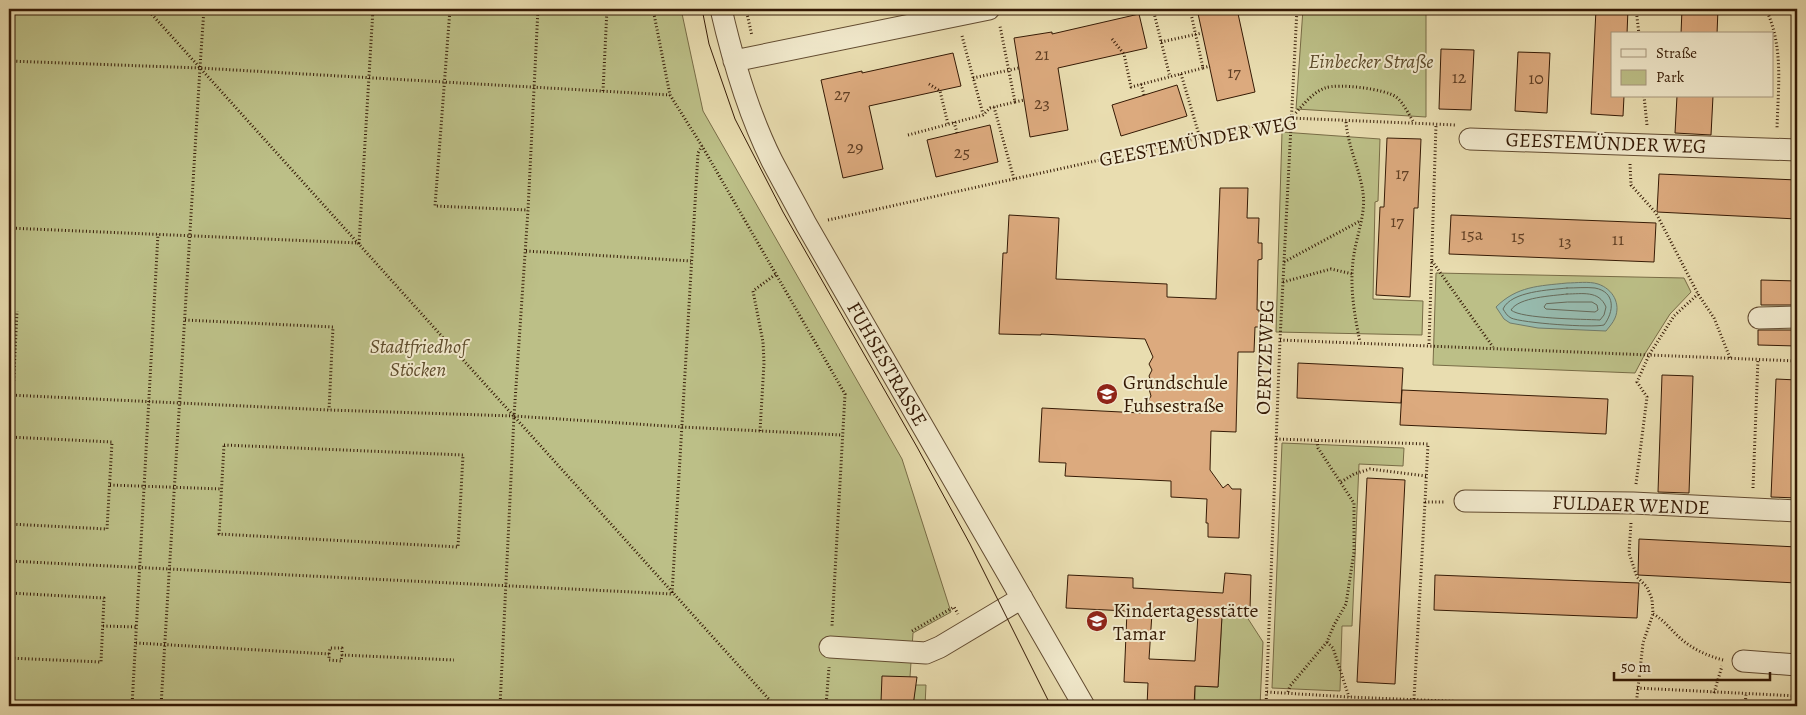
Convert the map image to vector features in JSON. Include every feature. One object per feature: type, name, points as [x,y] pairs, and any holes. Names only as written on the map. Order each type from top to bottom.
[{"type":"street","name":"FUHSESTRASSE","points":[[721,9],[734,62],[748,105],[771,160],[1084,706]]},
{"type":"street","points":[[734,62],[957,16],[994,13]]},
{"type":"street","name":"GEESTEMÜNDER WEG","points":[[1470,139],[1797,150]]},
{"type":"street","points":[[1759,318],[1797,317]]},
{"type":"street","name":"FULDAER WENDE","points":[[1465,501],[1632,503],[1797,511]]},
{"type":"street","points":[[830,646],[926,653],[940,647],[1022,598]]},
{"type":"street","points":[[1733,660],[1797,665]]},
{"type":"path","points":[[13,9],[9,61],[200,68],[670,95]]},
{"type":"path","points":[[147,9],[672,594],[775,706]]},
{"type":"path","points":[[161,706],[204,9]]},
{"type":"path","points":[[359,243],[372,9]]},
{"type":"path","points":[[450,9],[435,206],[528,210]]},
{"type":"path","points":[[500,706],[514,416],[526,251],[538,9]]},
{"type":"path","points":[[603,91],[607,9]]},
{"type":"path","points":[[653,9],[670,95],[702,146],[845,394],[826,706]]},
{"type":"path","points":[[746,9],[756,56]]},
{"type":"path","points":[[1153,9],[1170,77]]},
{"type":"path","points":[[1190,9],[1204,68]]},
{"type":"path","name":"OERTZEWEG","points":[[1266,706],[1280,340],[1296,9]]},
{"type":"path","points":[[1636,9],[1639,32]]},
{"type":"path","points":[[1766,9],[1778,42],[1779,76],[1776,148]]},
{"type":"path","points":[[994,13],[1009,70],[1015,102]]},
{"type":"path","points":[[957,16],[983,114]]},
{"type":"path","points":[[1162,42],[1202,33]]},
{"type":"path","points":[[1112,39],[1124,54],[1131,87],[1210,66]]},
{"type":"path","points":[[973,78],[1019,68]]},
{"type":"path","points":[[1181,74],[1200,138]]},
{"type":"path","points":[[929,84],[940,91],[948,124]]},
{"type":"path","points":[[1141,84],[1144,95]]},
{"type":"path","points":[[1290,118],[1317,92],[1327,87],[1342,86],[1382,91],[1391,94],[1398,99],[1414,123]]},
{"type":"path","points":[[1644,98],[1647,125],[1638,144],[1630,185],[1656,213],[1698,294],[1714,318],[1730,358]]},
{"type":"path","points":[[908,134],[983,114],[994,107],[1024,100]]},
{"type":"path","points":[[994,107],[1014,179]]},
{"type":"path","name":"GEESTEMÜNDER WEG","points":[[806,224],[1290,118],[1346,122],[1463,125],[1470,139]]},
{"type":"path","points":[[954,122],[957,133]]},
{"type":"path","points":[[1346,122],[1350,146],[1363,193],[1363,206],[1352,274],[1354,317],[1360,342]]},
{"type":"path","points":[[1428,344],[1436,125]]},
{"type":"path","points":[[672,594],[698,153],[702,146]]},
{"type":"path","points":[[1284,262],[1360,220]]},
{"type":"path","points":[[9,228],[359,243]]},
{"type":"path","points":[[132,706],[158,234]]},
{"type":"path","points":[[526,251],[691,261]]},
{"type":"path","points":[[1432,260],[1493,347]]},
{"type":"path","points":[[1283,282],[1331,268],[1352,274]]},
{"type":"path","points":[[760,431],[764,363],[763,342],[754,291],[776,274]]},
{"type":"path","points":[[1636,706],[1643,643],[1653,614],[1650,593],[1637,577],[1629,553],[1632,503],[1635,494],[1647,397],[1637,382],[1649,355],[1674,316],[1698,294]]},
{"type":"path","points":[[17,311],[11,395],[329,410],[514,416],[682,427],[842,434]]},
{"type":"path","points":[[185,320],[333,327],[329,410]]},
{"type":"path","points":[[1280,340],[1428,344],[1797,361]]},
{"type":"path","points":[[1752,508],[1758,359]]},
{"type":"path","points":[[9,437],[112,442],[107,529],[9,524]]},
{"type":"path","points":[[1276,439],[1428,444],[1414,699]]},
{"type":"path","points":[[1288,692],[1290,686],[1327,642],[1346,604],[1354,552],[1354,503],[1318,448],[1317,441]]},
{"type":"path","points":[[224,445],[463,455],[458,547],[219,534],[222,489],[224,445]]},
{"type":"path","points":[[1342,482],[1354,474],[1370,469],[1426,476]]},
{"type":"path","points":[[110,485],[222,489]]},
{"type":"path","points":[[1425,502],[1465,501]]},
{"type":"path","points":[[9,561],[672,594]]},
{"type":"path","points":[[9,593],[104,598],[101,662],[9,658]]},
{"type":"path","points":[[910,632],[954,608],[967,631]]},
{"type":"path","points":[[1653,614],[1660,618],[1682,640],[1696,649],[1733,660]]},
{"type":"path","points":[[103,626],[137,627]]},
{"type":"path","points":[[1327,642],[1333,648],[1349,698]]},
{"type":"path","points":[[136,643],[329,654]]},
{"type":"path","points":[[330,648],[342,648],[341,661],[329,660],[329,654],[330,648]]},
{"type":"path","points":[[342,655],[454,660]]},
{"type":"path","points":[[1714,692],[1722,668],[1733,660]]},
{"type":"path","points":[[1637,688],[1746,695],[1797,696]]},
{"type":"path","points":[[1267,692],[1288,692],[1349,698],[1567,706]]},
{"type":"path","points":[[1745,706],[1746,695]]},
{"type":"green space","name":"Stadtfriedhof Stöcken","points":[[9,9],[681,9],[703,111],[902,459],[951,612],[913,633],[908,706],[9,706]]},
{"type":"green space","name":"Einbecker Straße","points":[[1303,9],[1426,9],[1426,117],[1296,109]]},
{"type":"green space","points":[[1282,132],[1380,139],[1378,201],[1375,202],[1373,299],[1423,301],[1422,335],[1276,332]]},
{"type":"green space","points":[[1436,273],[1684,278],[1691,292],[1670,314],[1635,373],[1433,365]]},
{"type":"green space","points":[[1282,443],[1404,448],[1403,466],[1359,464],[1352,626],[1342,626],[1340,691],[1272,688]]},
{"type":"green space","points":[[1245,614],[1263,642],[1260,706],[1195,706],[1195,686],[1218,687],[1222,616]]},
{"type":"green space","points":[[915,685],[926,685],[925,706],[913,706]]},
{"type":"water","points":[[1594,283],[1603,286],[1612,293],[1616,302],[1617,313],[1606,331],[1538,328],[1510,323],[1504,319],[1496,307],[1520,291],[1538,286]]},
{"type":"building","points":[[1197,9],[1237,9],[1255,92],[1217,101]]},
{"type":"building","points":[[1596,9],[1628,9],[1627,32],[1611,32],[1611,98],[1624,98],[1623,116],[1591,114]]},
{"type":"building","points":[[1682,9],[1718,9],[1717,32],[1681,32]]},
{"type":"building","points":[[1139,14],[1147,48],[1058,68],[1068,130],[1030,137],[1014,38],[1052,32],[1052,34]]},
{"type":"building","points":[[1441,49],[1474,50],[1471,110],[1439,109]]},
{"type":"building","points":[[1518,52],[1550,53],[1547,113],[1515,111]]},
{"type":"building","points":[[953,53],[961,86],[869,106],[883,169],[843,178],[821,80]]},
{"type":"building","points":[[1177,85],[1187,116],[1121,136],[1112,105]]},
{"type":"building","points":[[1677,98],[1713,98],[1711,135],[1675,133]]},
{"type":"building","points":[[990,125],[998,162],[936,177],[927,140]]},
{"type":"building","points":[[1387,138],[1421,139],[1418,208],[1414,208],[1410,297],[1376,295],[1380,207],[1384,207]]},
{"type":"building","points":[[1659,174],[1797,180],[1797,219],[1657,212]]},
{"type":"building","points":[[1220,188],[1248,188],[1247,218],[1259,218],[1258,243],[1262,243],[1262,259],[1258,260],[1257,310],[1259,310],[1259,327],[1255,327],[1254,352],[1238,352],[1236,432],[1211,431],[1210,470],[1223,488],[1228,484],[1232,489],[1241,489],[1239,538],[1208,537],[1208,523],[1206,523],[1207,499],[1171,497],[1171,481],[1065,476],[1066,463],[1039,462],[1042,408],[1141,413],[1151,396],[1149,389],[1152,384],[1149,376],[1152,370],[1149,364],[1153,357],[1145,339],[999,334],[1003,253],[1007,253],[1009,215],[1059,218],[1056,279],[1167,284],[1167,297],[1216,299]]},
{"type":"building","points":[[1451,215],[1656,223],[1654,262],[1449,254]]},
{"type":"building","points":[[1761,280],[1797,281],[1797,305],[1761,305]]},
{"type":"building","points":[[1758,330],[1797,330],[1797,346],[1758,345]]},
{"type":"building","points":[[1298,363],[1403,368],[1401,403],[1297,398]]},
{"type":"building","points":[[1662,375],[1693,376],[1689,493],[1658,492]]},
{"type":"building","points":[[1776,379],[1797,380],[1797,498],[1771,497]]},
{"type":"building","points":[[1402,390],[1608,399],[1606,434],[1400,425]]},
{"type":"building","points":[[1367,478],[1405,480],[1395,684],[1357,682]]},
{"type":"building","points":[[1639,539],[1797,547],[1797,583],[1638,575]]},
{"type":"building","points":[[1225,573],[1251,575],[1250,610],[1245,614],[1222,616],[1218,687],[1195,686],[1194,706],[1147,706],[1148,683],[1124,682],[1127,611],[1066,608],[1068,575],[1133,578],[1133,588],[1223,593]],"holes":[[[1152,613],[1198,615],[1195,661],[1149,659]]]},
{"type":"building","points":[[1435,575],[1639,583],[1637,618],[1434,610]]},
{"type":"building","points":[[882,676],[917,677],[913,706],[882,706]]},
{"type":"tram line","points":[[702,9],[709,44],[735,119],[783,212],[970,544],[1051,706]]},
{"type":"place","name":"Grundschule Fuhsestraße","points":[[1107,394]]},
{"type":"place","name":"Kindertagesstätte Tamar","points":[[1097,621]]}]
